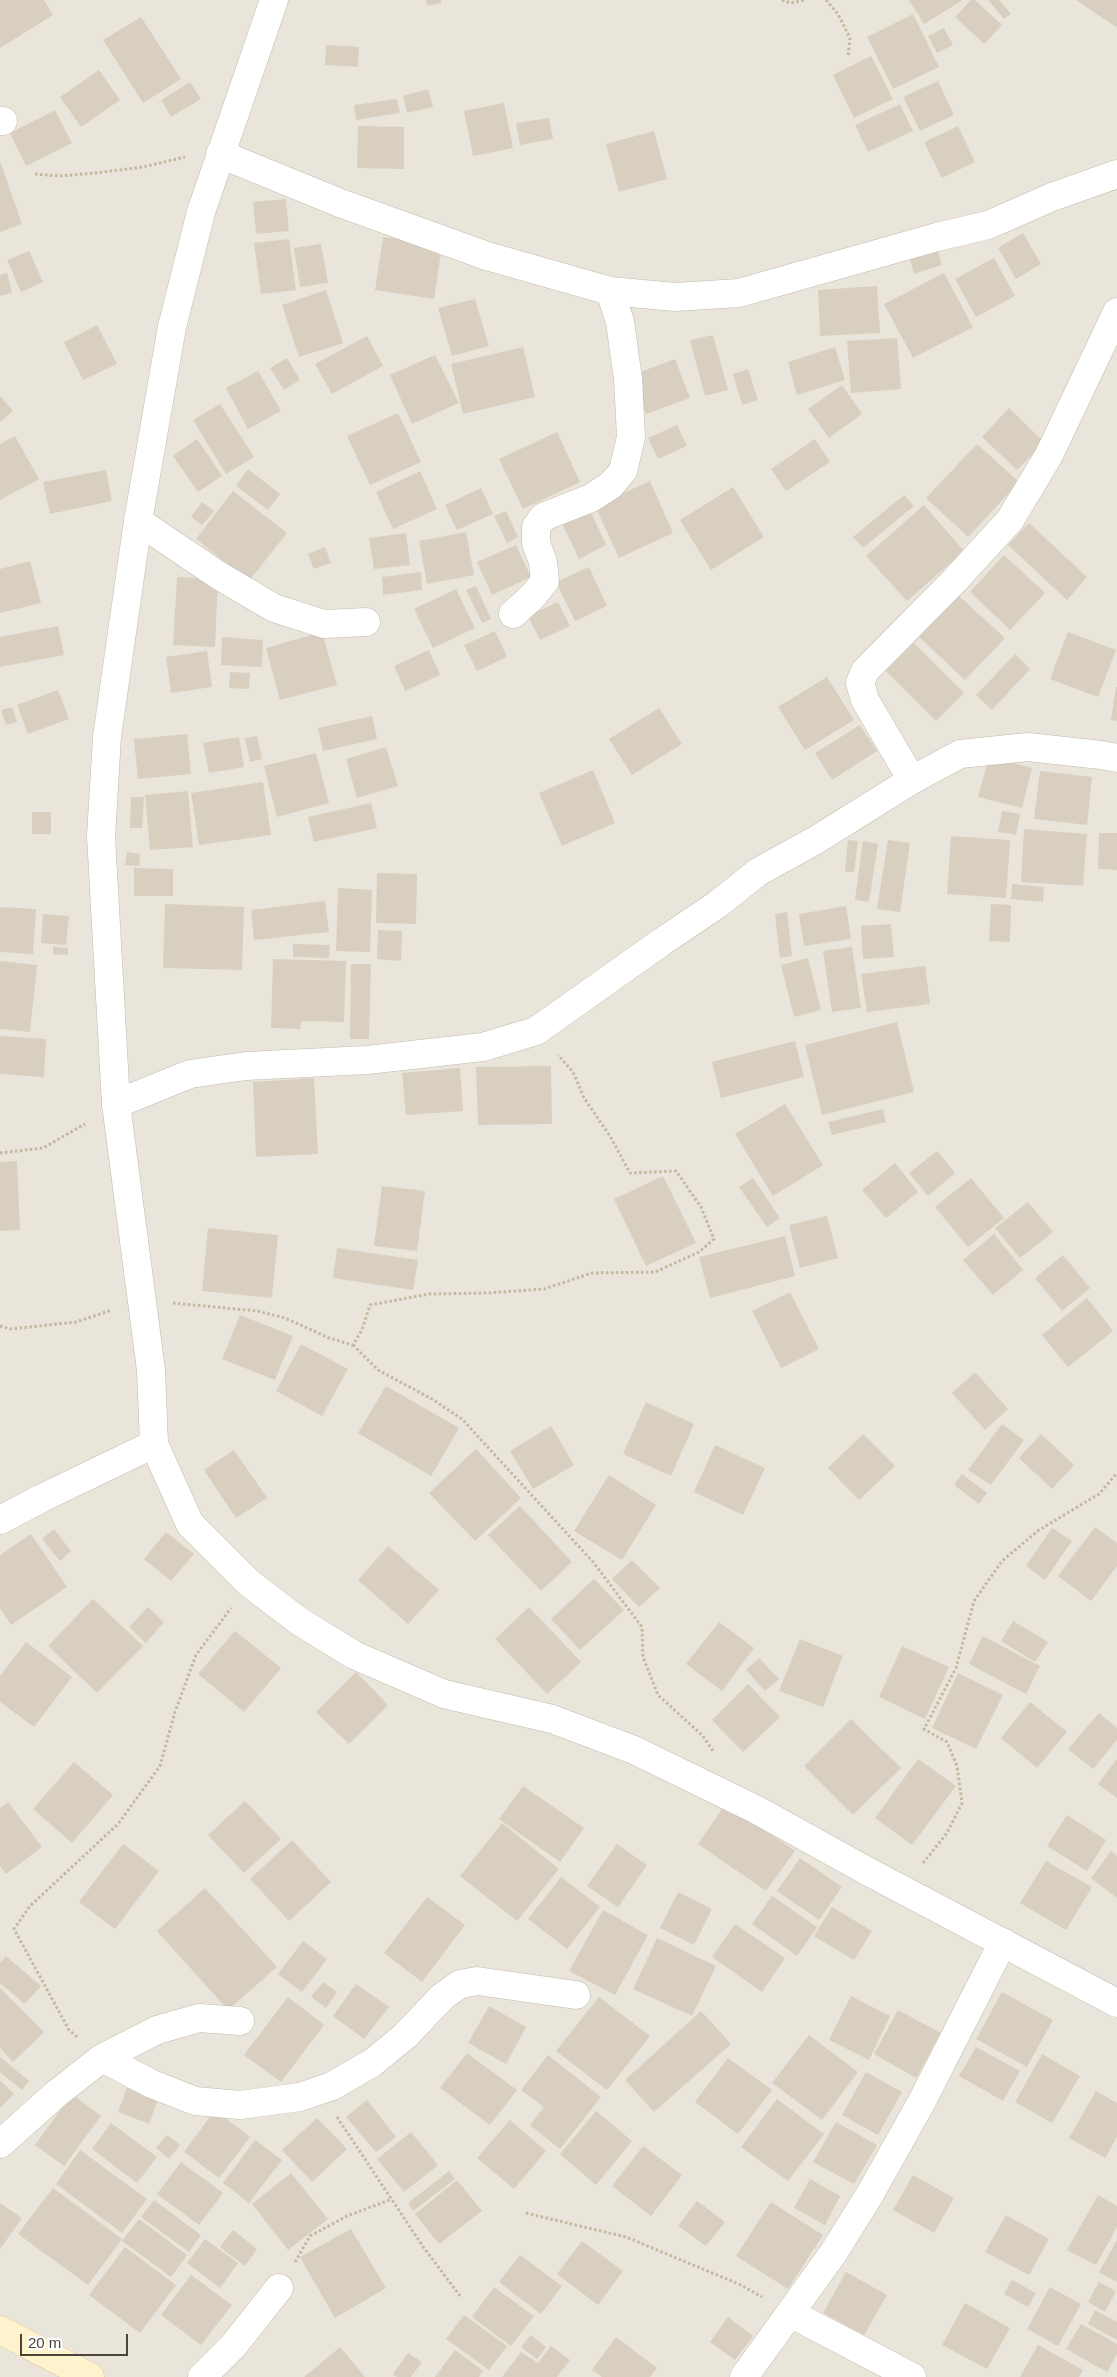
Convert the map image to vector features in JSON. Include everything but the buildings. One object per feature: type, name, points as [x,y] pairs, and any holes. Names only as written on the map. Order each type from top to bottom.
[{"type":"main road","points":[[0,2330],[90,2377]]},
{"type":"street","points":[[274,0],[201,212],[172,327],[138,521],[107,737],[101,836],[116,1104],[150,1370],[154,1444],[190,1524],[249,1583],[299,1621],[354,1656],[444,1694],[552,1719],[634,1750],[756,1810],[1117,2003]]},
{"type":"street","points":[[220,154],[340,204],[478,253],[610,291],[676,297],[739,293],[937,237],[988,225],[1052,197],[1117,174]]},
{"type":"street","points":[[513,614],[545,582],[543,562],[536,543],[536,527],[544,517],[591,498],[611,485],[623,471],[631,437],[628,379],[620,322],[610,291]]},
{"type":"street","points":[[912,780],[864,700],[860,683],[865,671],[955,580],[1010,520],[1050,455],[1117,312]]},
{"type":"street","points":[[138,521],[218,575],[274,608],[324,624],[366,622]]},
{"type":"street","points":[[116,1104],[190,1074],[246,1066],[367,1060],[483,1046],[536,1031],[718,904],[758,872],[816,840],[912,780],[960,754],[1028,747],[1117,758]]},
{"type":"street","points":[[0,1520],[154,1444]]},
{"type":"street","points":[[744,2377],[834,2252],[870,2194],[920,2103],[1003,1942]]},
{"type":"street","points":[[102,2058],[152,2084],[195,2101],[240,2105],[300,2097],[332,2086],[372,2063],[405,2036],[442,1997],[460,1984],[477,1981],[576,1995]]},
{"type":"street","points":[[0,2144],[56,2094],[102,2058],[157,2030],[199,2018],[240,2021]]},
{"type":"street","points":[[202,2377],[234,2345],[279,2288]]},
{"type":"street","points":[[790,2313],[912,2377]]},
{"type":"path","points":[[782,0],[790,3],[805,0]]},
{"type":"path","points":[[826,0],[838,14],[850,38],[848,57]]},
{"type":"path","points":[[35,174],[60,176],[112,171],[177,161],[193,154],[220,154]]},
{"type":"path","points":[[353,1345],[362,1330],[370,1305],[429,1294],[487,1293],[544,1289],[592,1273],[655,1272],[698,1252],[714,1239],[701,1207],[676,1171],[630,1173],[610,1136],[584,1098],[573,1072],[536,1031]]},
{"type":"path","points":[[0,1153],[44,1148],[116,1104]]},
{"type":"path","points":[[0,1326],[10,1329],[76,1322],[142,1300],[257,1311],[285,1318],[329,1338],[353,1345],[378,1370],[462,1419],[593,1562],[642,1628],[644,1657],[658,1695],[703,1736],[718,1759]]},
{"type":"path","points":[[906,1891],[924,1862],[947,1833],[962,1803],[957,1766],[947,1742],[924,1729],[956,1668],[974,1601],[1002,1561],[1039,1530],[1099,1494],[1117,1473]]},
{"type":"path","points":[[102,2058],[69,2030],[14,1929],[30,1906],[118,1824],[160,1766],[175,1712],[196,1655],[249,1583]]},
{"type":"path","points":[[318,2091],[356,2142],[424,2248],[460,2296]]},
{"type":"path","points":[[279,2288],[310,2236],[347,2216],[392,2199]]},
{"type":"path","points":[[526,2213],[626,2237],[741,2285],[790,2313]]},
{"type":"shaded area","points":[[0,0],[1117,0],[1117,2377],[0,2377]]}]
